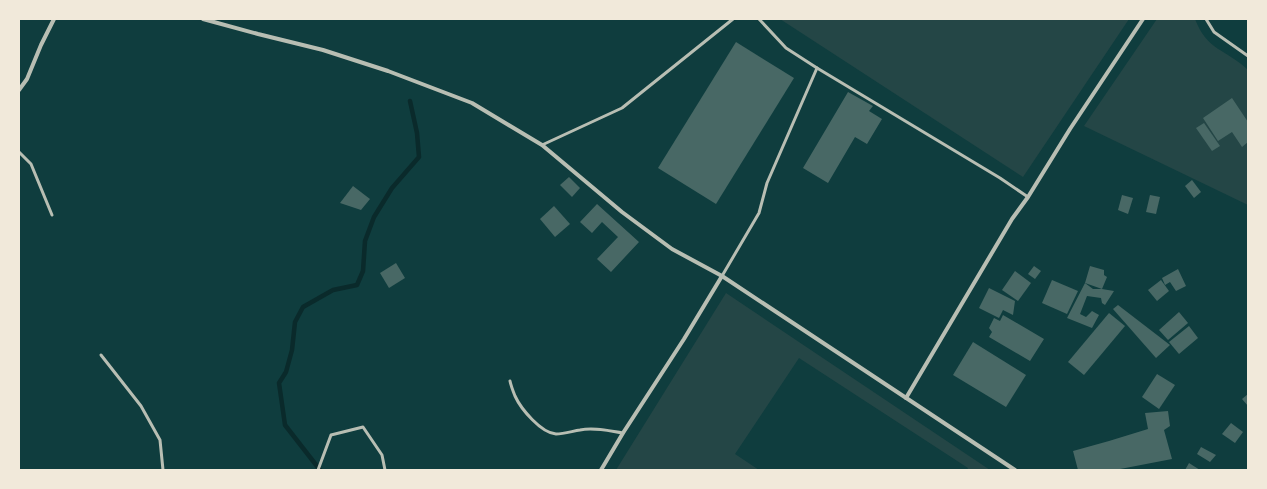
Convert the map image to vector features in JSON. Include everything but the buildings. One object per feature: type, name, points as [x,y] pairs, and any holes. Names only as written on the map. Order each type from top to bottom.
[{"type":"street","points":[[19,90],[27,79],[54,19]]},
{"type":"street","points":[[203,19],[323,50],[388,71],[472,103],[542,145],[622,212],[672,250],[722,276],[1015,470]]},
{"type":"street","points":[[906,398],[1012,219],[1028,197],[1070,129],[1143,19]]},
{"type":"street","points":[[601,470],[722,276]]},
{"type":"lane","points":[[542,145],[622,108],[733,19]]},
{"type":"lane","points":[[759,19],[786,48],[1000,178],[1028,197]]},
{"type":"lane","points":[[1206,19],[1214,32],[1248,56]]},
{"type":"lane","points":[[722,276],[759,213],[767,183],[817,68]]},
{"type":"lane","points":[[19,152],[31,164],[52,215]]},
{"type":"lane","points":[[101,355],[145,412],[160,440],[163,470]]},
{"type":"lane","points":[[510,381],[514,395],[521,407],[529,416],[550,433],[557,434],[582,429],[601,429],[623,433]]},
{"type":"lane","points":[[318,470],[331,435],[363,427],[382,455],[385,470]]},
{"type":"shaded area","points":[[780,19],[1129,19],[1023,177]]},
{"type":"shaded area","points":[[1157,19],[1195,19],[1205,38],[1211,44],[1248,70],[1248,205],[1084,126]]},
{"type":"shaded area","points":[[726,293],[990,470],[967,470],[968,468],[799,358],[735,454],[759,470],[616,470]]},
{"type":"waterway","points":[[320,470],[285,425],[279,383],[286,372],[292,350],[295,322],[303,307],[333,290],[357,285],[363,271],[365,241],[374,217],[392,188],[419,157],[417,133],[410,101]]}]
